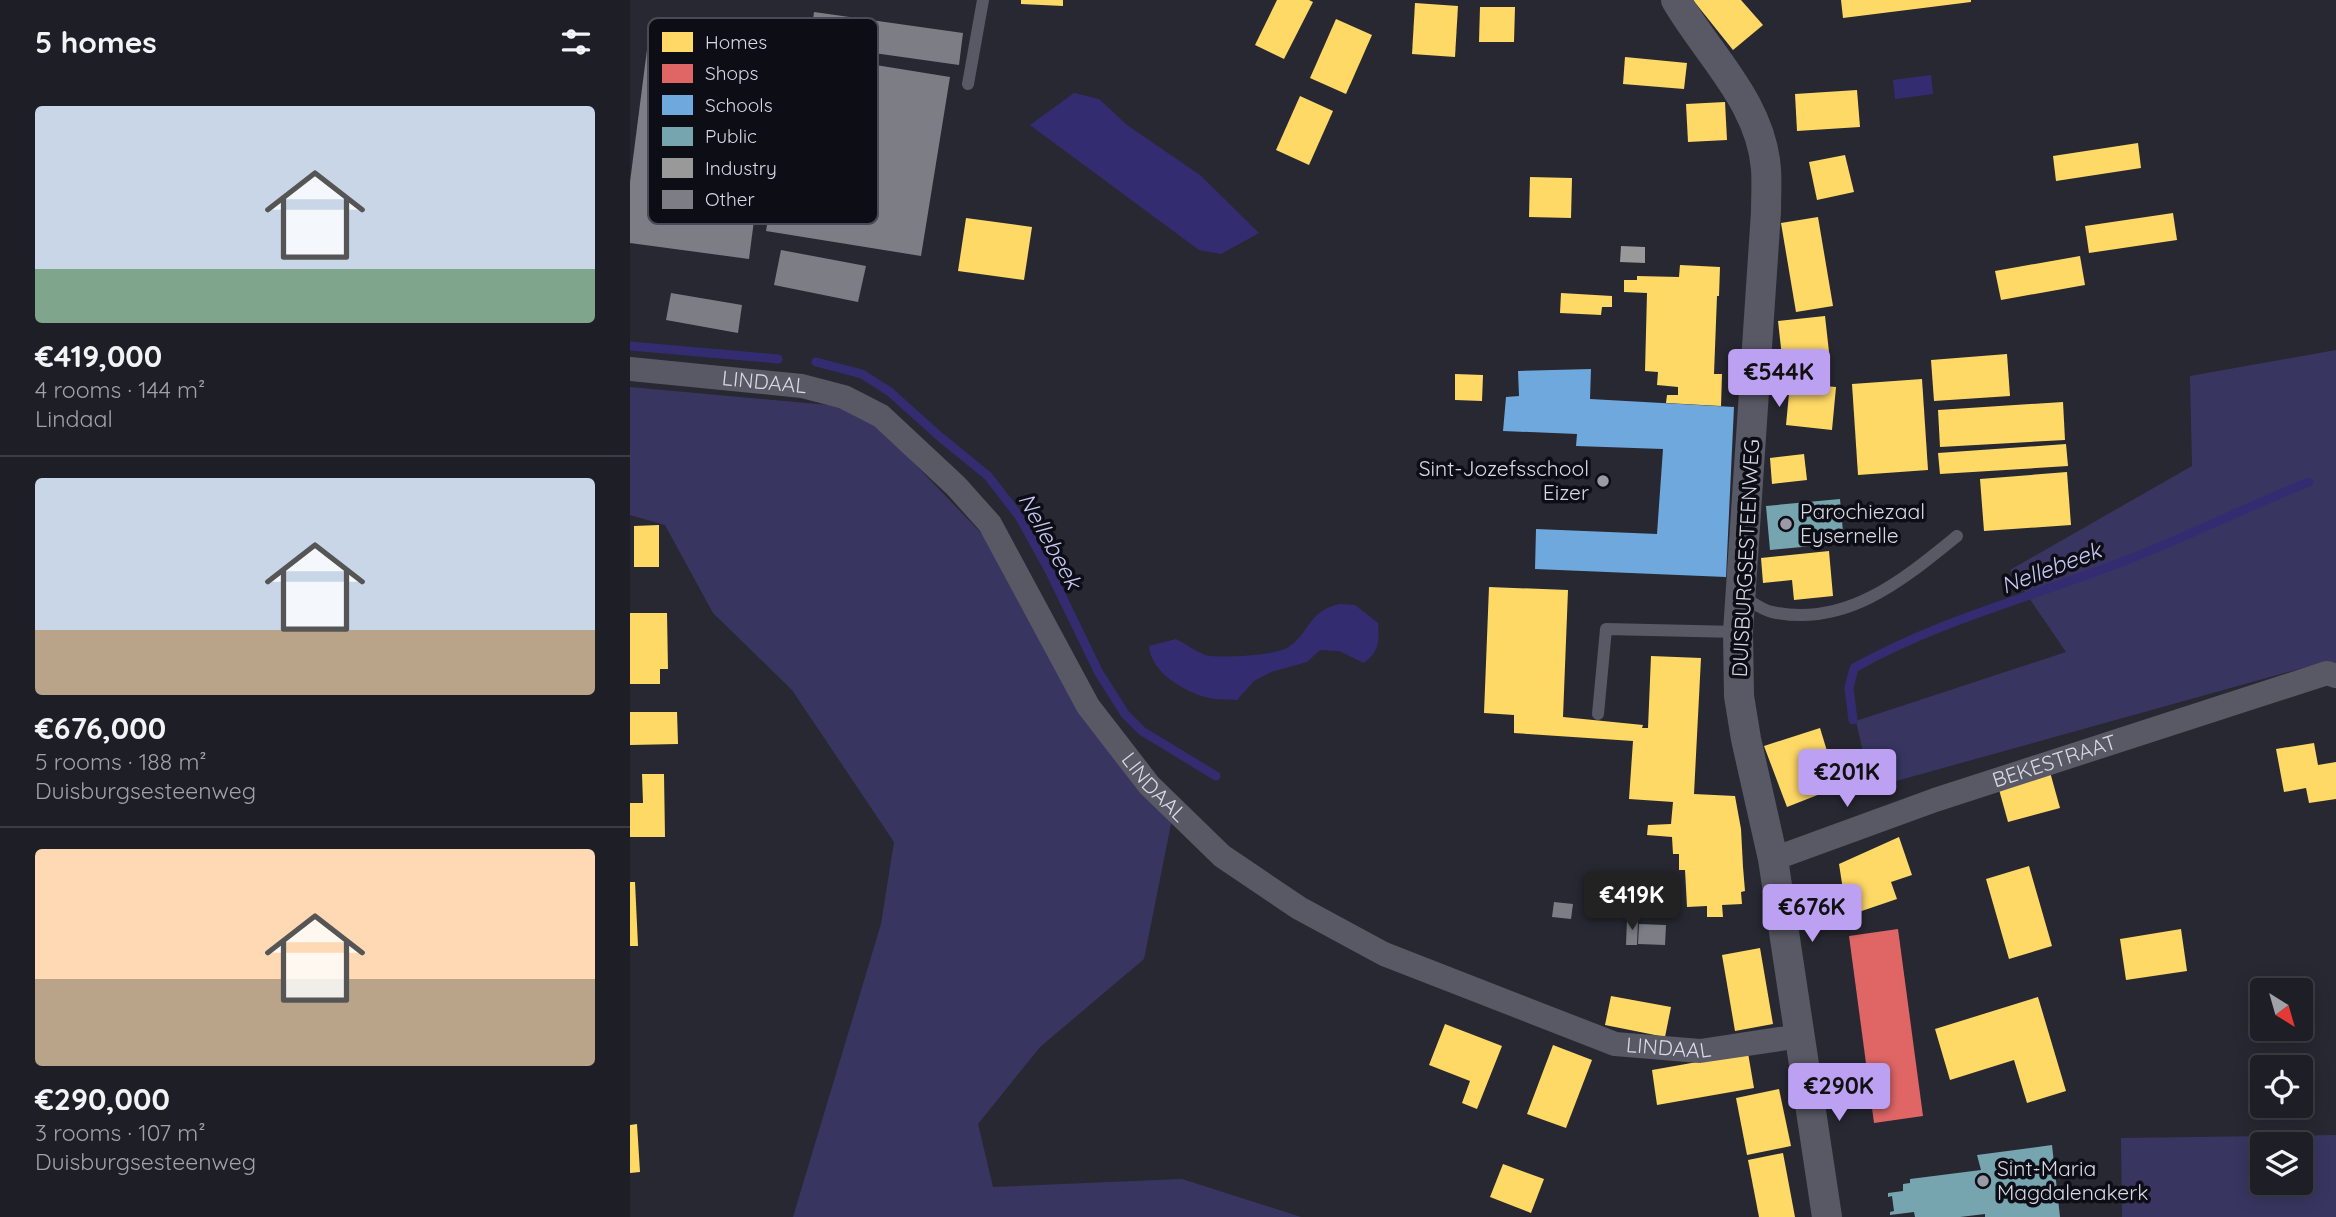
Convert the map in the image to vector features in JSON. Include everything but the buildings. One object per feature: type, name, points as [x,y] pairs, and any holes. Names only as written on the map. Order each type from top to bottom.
[{"type":"street","name":"DUISBURGSESTEENWEG","points":[[1676,0],[1746,104],[1758,131],[1766,167],[1766,212],[1738,632],[1739,696],[1773,859],[1827,1217]]},
{"type":"street","name":"LINDAAL","points":[[630,369],[802,386],[844,397],[881,416],[956,486],[990,524],[1088,706],[1149,785],[1222,856],[1299,908],[1384,954],[1615,1044],[1700,1051],[1800,1036]]},
{"type":"street","name":"BEKESTRAAT","points":[[1773,859],[1935,800],[2326,673],[2336,676]]},
{"type":"lane","points":[[968,83],[983,0]]},
{"type":"lane","points":[[1741,597],[1769,612],[1814,616],[1862,602],[1907,577],[1957,536]]},
{"type":"lane","points":[[1598,713],[1606,629],[1738,632]]},
{"type":"shaded area","points":[[1931,75],[1933,94],[1895,99],[1893,80]]},
{"type":"shaded area","points":[[1074,93],[1099,99],[1127,125],[1200,175],[1259,233],[1221,254],[1199,250],[1030,125]]},
{"type":"shaded area","points":[[2336,350],[2336,671],[2310,666],[1871,788],[1856,721],[2066,652],[2010,570],[2192,466],[2190,376]]},
{"type":"shaded area","points":[[630,387],[861,408],[983,535],[1172,819],[1144,959],[1040,1047],[978,1124],[993,1187],[1182,1179],[1301,1217],[793,1217],[881,924],[894,842],[792,690],[713,613],[665,525],[630,515]]},
{"type":"shaded area","points":[[1340,604],[1355,605],[1378,623],[1377,645],[1369,659],[1364,663],[1339,651],[1320,650],[1307,662],[1271,672],[1254,681],[1237,700],[1209,698],[1180,686],[1163,673],[1151,656],[1149,646],[1176,639],[1205,655],[1222,657],[1271,653],[1287,648],[1321,612]]},
{"type":"shaded area","points":[[2313,1135],[2336,1135],[2336,1217],[2122,1217],[2121,1138],[2250,1136],[2250,1195],[2313,1195]]},
{"type":"waterway","name":"Nellebeek","points":[[630,346],[778,359]]},
{"type":"waterway","name":"Nellebeek","points":[[816,362],[862,374],[890,392],[988,476],[1019,516],[1049,570],[1099,673],[1125,714],[1142,731],[1216,776]]},
{"type":"waterway","name":"Nellebeek","points":[[1853,720],[1849,688],[1854,668],[1888,650],[1958,621],[2102,570],[2309,482]]},
{"type":"place","name":"Sint-Jozefsschool Eizer","points":[[1603,481]]},
{"type":"place","name":"Parochiezaal Eysernelle","points":[[1786,524]]},
{"type":"place","name":"Sint-Maria Magdalenakerk","points":[[1983,1181]]}]
